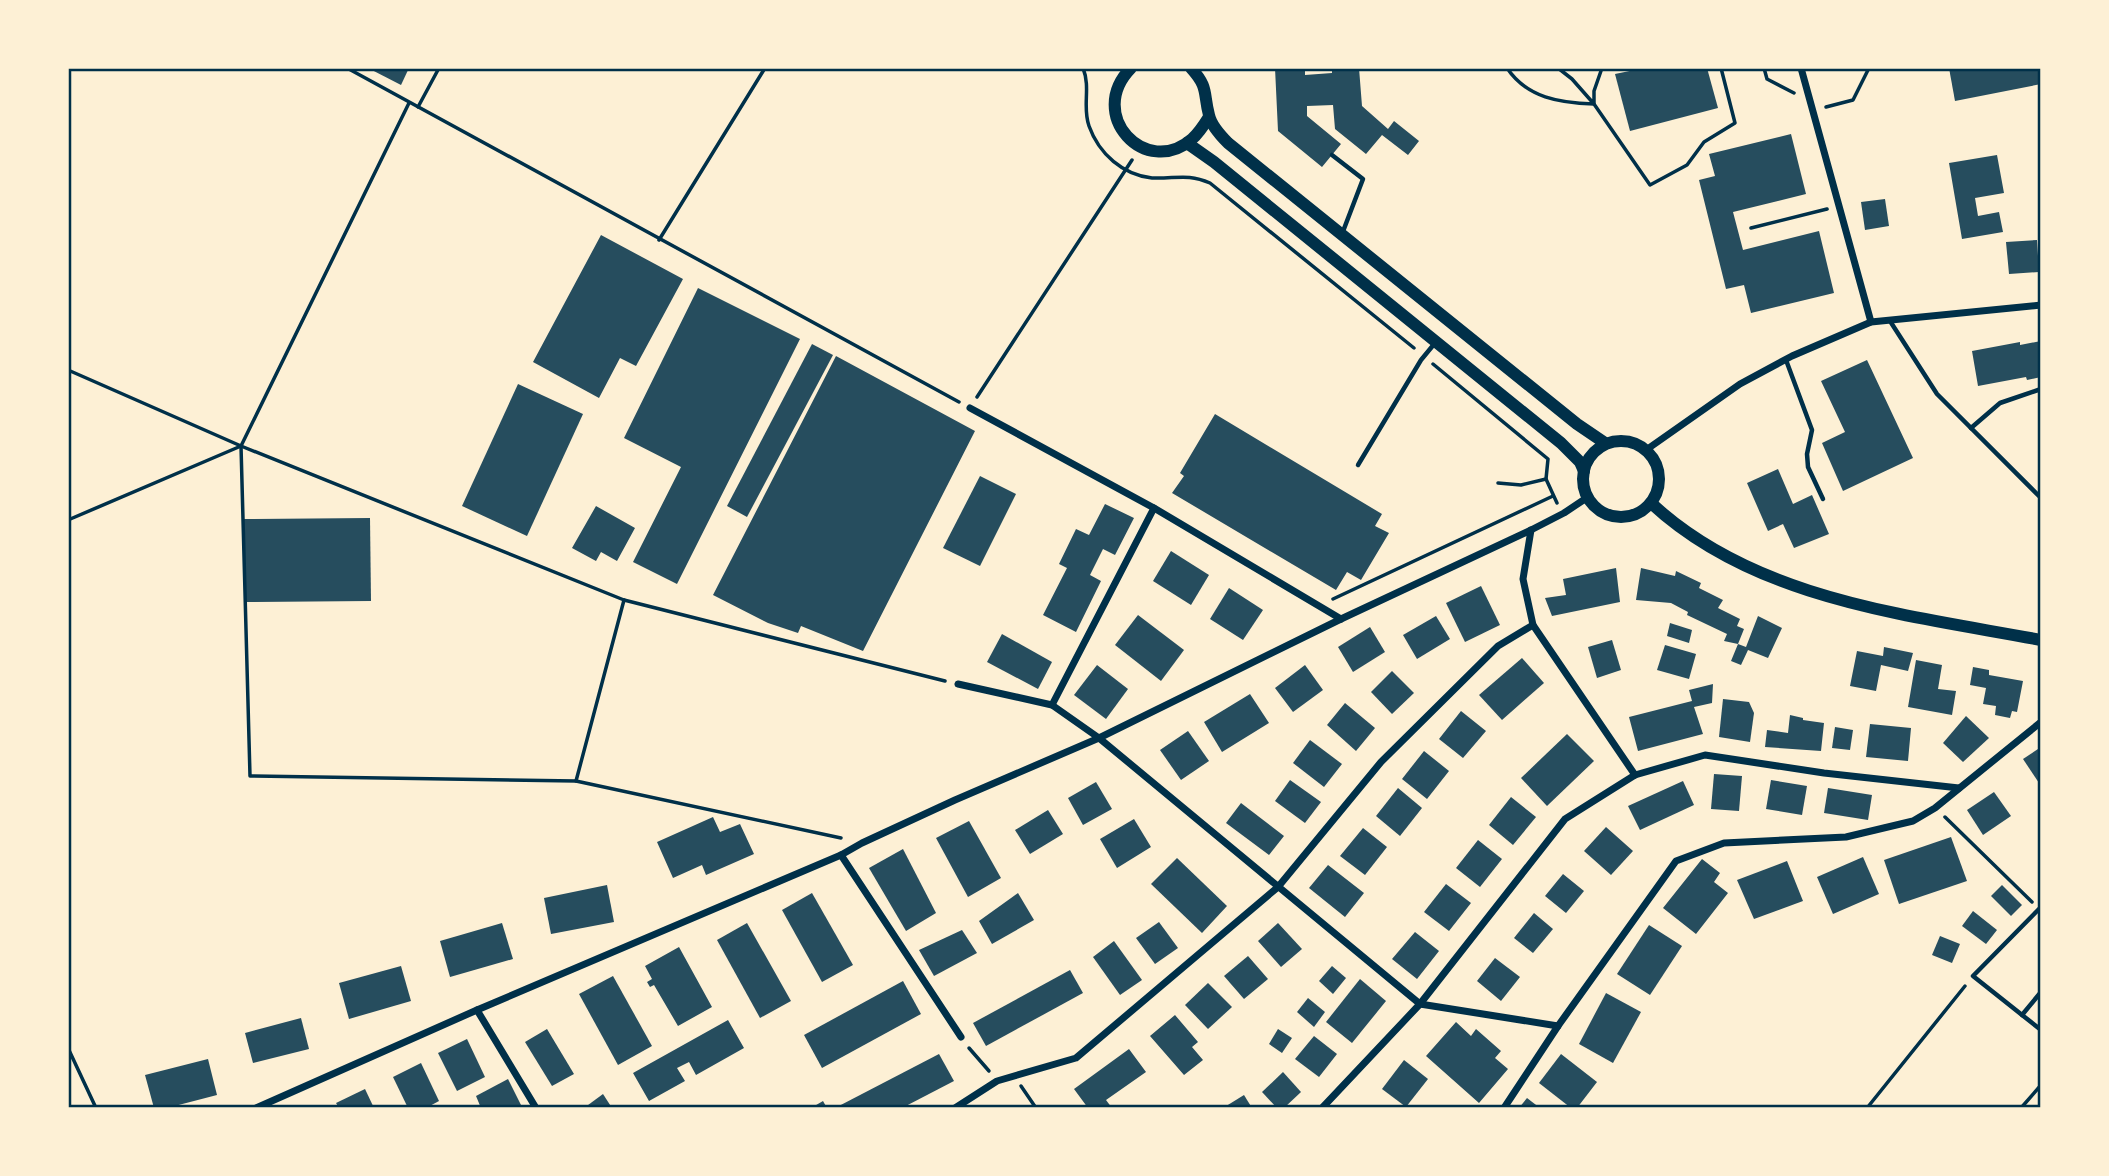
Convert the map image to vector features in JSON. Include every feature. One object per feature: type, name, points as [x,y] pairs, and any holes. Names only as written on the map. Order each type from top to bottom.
[{"type":"main road","points":[[1191,68],[1201,79],[1206,92],[1209,117],[1228,143],[1577,424],[1605,443]]},
{"type":"main road","points":[[1126,70],[1116,88],[1113,101],[1115,115],[1120,128],[1140,147],[1169,151],[1187,143],[1209,117]]},
{"type":"main road","points":[[1187,143],[1562,443],[1580,462],[1584,471]]},
{"type":"main road","points":[[1626,441],[1646,450],[1654,459],[1658,471],[1659,483],[1651,503],[1628,516],[1605,513],[1595,507],[1584,485],[1587,461],[1594,452],[1605,443],[1626,441]]},
{"type":"main road","points":[[1651,503],[1689,532],[1722,552],[1801,588],[1877,609],[2041,640]]},
{"type":"street","points":[[1801,68],[1871,323]]},
{"type":"street","points":[[1646,450],[1740,384],[1786,360],[1871,323],[2041,305]]},
{"type":"street","points":[[970,408],[1154,508],[1341,619]]},
{"type":"street","points":[[256,1108],[477,1010],[841,855],[862,843],[1099,738],[1341,619],[1531,530],[1588,497]]},
{"type":"street","points":[[1052,705],[1154,508]]},
{"type":"street","points":[[1531,530],[1523,579],[1533,625],[1635,775]]},
{"type":"street","points":[[955,1108],[997,1081],[1076,1058],[1278,887],[1381,762],[1497,646],[1533,625]]},
{"type":"street","points":[[958,684],[1052,705],[1099,738],[1420,1004],[1558,1026]]},
{"type":"street","points":[[1504,1108],[1558,1026],[1676,861],[1724,843],[1846,837],[1913,821],[1935,808],[2041,722]]},
{"type":"street","points":[[1322,1108],[1420,1004],[1565,819],[1635,775],[1705,755],[1825,773],[1959,788]]},
{"type":"street","points":[[841,855],[961,1037]]},
{"type":"street","points":[[477,1010],[536,1108]]},
{"type":"lane","points":[[1332,155],[1363,179],[1342,235]]},
{"type":"lane","points":[[1890,320],[1937,394],[2041,498]]},
{"type":"lane","points":[[1359,465],[1424,356],[1436,343]]},
{"type":"lane","points":[[1786,360],[1812,430],[1807,454],[1808,467],[1823,499]]},
{"type":"lane","points":[[1971,428],[2000,403],[2041,389]]},
{"type":"lane","points":[[2040,907],[1973,976],[2041,1030]]},
{"type":"lane","points":[[2022,1015],[2041,992]]},
{"type":"path","points":[[347,68],[970,408],[1126,171]]},
{"type":"path","points":[[418,107],[439,68]]},
{"type":"path","points":[[659,240],[765,68]]},
{"type":"path","points":[[1083,68],[1088,90],[1086,108],[1089,126],[1099,146],[1112,161],[1126,171],[1151,178],[1196,177],[1210,183],[1548,459],[1546,479],[1553,496],[1321,605]]},
{"type":"path","points":[[1507,68],[1524,88],[1540,96],[1572,103],[1594,104]]},
{"type":"path","points":[[1558,68],[1572,79],[1594,104],[1650,186],[1688,164],[1704,142],[1735,123],[1721,68]]},
{"type":"path","points":[[1594,104],[1594,91],[1602,68]]},
{"type":"path","points":[[1763,68],[1768,79],[1812,106],[1853,100],[1869,68]]},
{"type":"path","points":[[409,103],[241,446],[250,776],[576,781],[862,843]]},
{"type":"path","points":[[1751,228],[1839,206]]},
{"type":"path","points":[[68,370],[241,446],[625,600],[958,684]]},
{"type":"path","points":[[68,520],[241,446]]},
{"type":"path","points":[[1498,483],[1521,485],[1546,479]]},
{"type":"path","points":[[576,781],[625,600]]},
{"type":"path","points":[[1935,808],[2040,907]]},
{"type":"path","points":[[1867,1108],[1973,976]]},
{"type":"path","points":[[961,1037],[997,1081]]},
{"type":"path","points":[[68,1048],[96,1108]]},
{"type":"path","points":[[1014,1076],[1036,1108]]},
{"type":"path","points":[[2021,1108],[2041,1085]]},
{"type":"building","points":[[368,68],[409,68],[401,85]]},
{"type":"building","points":[[1275,68],[1305,68],[1305,75],[1332,73],[1332,68],[1359,68],[1362,106],[1388,129],[1394,121],[1419,141],[1408,155],[1382,135],[1366,154],[1335,129],[1333,105],[1307,106],[1307,116],[1341,144],[1322,167],[1278,131]]},
{"type":"building","points":[[1644,68],[1707,68],[1718,108],[1630,131],[1615,74]]},
{"type":"building","points":[[1949,68],[2041,68],[2041,84],[1955,101]]},
{"type":"building","points":[[1791,134],[1806,194],[1733,212],[1743,250],[1819,231],[1834,293],[1751,313],[1744,285],[1726,289],[1699,180],[1715,176],[1709,154]]},
{"type":"building","points":[[1997,155],[2004,193],[1975,198],[1978,216],[1999,212],[2003,232],[1962,239],[1949,163]]},
{"type":"building","points":[[1885,199],[1889,226],[1865,230],[1861,202]]},
{"type":"building","points":[[601,235],[683,279],[636,366],[620,358],[599,398],[533,362]]},
{"type":"building","points":[[2037,240],[2039,272],[2009,274],[2006,242]]},
{"type":"building","points":[[698,288],[800,339],[677,584],[633,562],[681,467],[624,438]]},
{"type":"building","points":[[2041,341],[2041,377],[2027,380],[2026,377],[1978,386],[1972,351]]},
{"type":"building","points":[[812,344],[833,355],[747,517],[727,506]]},
{"type":"building","points":[[836,356],[975,431],[863,651],[801,626],[798,633],[768,623],[713,595]]},
{"type":"building","points":[[1867,360],[1913,458],[1843,491],[1822,443],[1845,432],[1821,381]]},
{"type":"building","points":[[518,384],[583,414],[527,536],[462,506]]},
{"type":"building","points":[[1215,414],[1382,514],[1375,526],[1389,533],[1361,580],[1347,572],[1336,590],[1172,493],[1184,476],[1180,473]]},
{"type":"building","points":[[1778,469],[1793,504],[1812,495],[1829,534],[1794,548],[1783,524],[1768,531],[1747,483]]},
{"type":"building","points":[[980,476],[1016,494],[980,566],[943,548]]},
{"type":"building","points":[[1105,504],[1134,518],[1115,555],[1103,549],[1090,575],[1101,581],[1076,632],[1043,615],[1067,568],[1059,564],[1076,529],[1089,535]]},
{"type":"building","points":[[596,506],[635,528],[617,561],[601,552],[596,561],[572,548]]},
{"type":"building","points":[[370,518],[371,601],[245,602],[244,519]]},
{"type":"building","points":[[1171,551],[1209,575],[1191,605],[1153,581]]},
{"type":"building","points":[[1616,568],[1620,602],[1552,616],[1545,598],[1566,595],[1563,579]]},
{"type":"building","points":[[1641,568],[1675,576],[1676,571],[1701,583],[1699,588],[1723,600],[1718,608],[1740,619],[1737,626],[1744,629],[1738,644],[1724,641],[1727,634],[1687,615],[1688,612],[1671,603],[1636,600]]},
{"type":"building","points":[[1481,586],[1500,625],[1465,642],[1446,603]]},
{"type":"building","points":[[1229,588],[1263,610],[1243,640],[1210,619]]},
{"type":"building","points":[[1138,615],[1184,650],[1161,681],[1115,645]]},
{"type":"building","points":[[1436,616],[1450,639],[1417,659],[1403,635]]},
{"type":"building","points":[[1758,616],[1782,628],[1768,658],[1748,650],[1741,665],[1731,661],[1738,644],[1746,647]]},
{"type":"building","points":[[1670,623],[1692,630],[1689,643],[1667,636]]},
{"type":"building","points":[[1370,627],[1385,652],[1353,672],[1338,647]]},
{"type":"building","points":[[1002,634],[1052,662],[1038,689],[987,662]]},
{"type":"building","points":[[1612,640],[1621,670],[1597,678],[1588,647]]},
{"type":"building","points":[[1665,645],[1696,654],[1689,679],[1657,670]]},
{"type":"building","points":[[1884,647],[1913,653],[1908,671],[1881,665],[1876,691],[1850,686],[1857,651],[1883,656]]},
{"type":"building","points":[[1522,658],[1544,683],[1502,720],[1479,695]]},
{"type":"building","points":[[1916,660],[1942,665],[1938,689],[1956,691],[1952,715],[1908,707]]},
{"type":"building","points":[[1097,665],[1128,689],[1106,719],[1074,695]]},
{"type":"building","points":[[1305,665],[1323,690],[1293,712],[1275,688]]},
{"type":"building","points":[[1973,667],[1989,670],[1989,675],[2023,681],[2017,712],[2012,711],[2010,718],[1995,715],[1996,706],[1983,704],[1986,688],[1970,685]]},
{"type":"building","points":[[1392,671],[1414,693],[1392,714],[1371,692]]},
{"type":"building","points":[[1713,684],[1712,703],[1694,707],[1703,734],[1638,751],[1629,717],[1692,701],[1689,690]]},
{"type":"building","points":[[1250,694],[1269,723],[1222,752],[1204,722]]},
{"type":"building","points":[[1723,699],[1749,702],[1754,713],[1750,742],[1719,737]]},
{"type":"building","points":[[1345,703],[1375,728],[1356,751],[1327,725]]},
{"type":"building","points":[[1461,711],[1486,731],[1463,758],[1439,739]]},
{"type":"building","points":[[1790,715],[1824,723],[1821,751],[1765,747],[1767,730],[1788,733]]},
{"type":"building","points":[[1966,716],[1989,738],[1963,762],[1943,743]]},
{"type":"building","points":[[1870,724],[1911,728],[1908,761],[1866,757]]},
{"type":"building","points":[[1835,727],[1853,730],[1850,750],[1832,748]]},
{"type":"building","points":[[1188,731],[1209,761],[1181,780],[1160,750]]},
{"type":"building","points":[[1567,734],[1594,761],[1547,806],[1521,778]]},
{"type":"building","points":[[1310,740],[1342,764],[1324,787],[1293,763]]},
{"type":"building","points":[[2041,747],[2041,786],[2023,759]]},
{"type":"building","points":[[1424,751],[1449,771],[1427,799],[1402,779]]},
{"type":"building","points":[[1714,774],[1742,776],[1739,811],[1711,809]]},
{"type":"building","points":[[1290,780],[1321,802],[1305,823],[1275,801]]},
{"type":"building","points":[[1771,780],[1807,786],[1802,815],[1766,809]]},
{"type":"building","points":[[1683,781],[1694,805],[1640,830],[1628,806]]},
{"type":"building","points":[[1096,782],[1112,809],[1083,825],[1068,798]]},
{"type":"building","points":[[1398,788],[1422,808],[1400,836],[1376,816]]},
{"type":"building","points":[[1828,788],[1872,795],[1868,820],[1824,813]]},
{"type":"building","points":[[1994,792],[2011,816],[1983,835],[1967,810]]},
{"type":"building","points":[[1511,797],[1536,817],[1513,845],[1489,825]]},
{"type":"building","points":[[1241,803],[1284,836],[1269,855],[1226,823]]},
{"type":"building","points":[[1048,810],[1063,834],[1030,854],[1015,830]]},
{"type":"building","points":[[713,817],[720,832],[740,824],[754,854],[706,875],[702,865],[673,878],[657,842]]},
{"type":"building","points":[[1134,819],[1151,847],[1117,868],[1100,839]]},
{"type":"building","points":[[969,821],[1001,878],[968,897],[936,838]]},
{"type":"building","points":[[1606,827],[1633,851],[1611,875],[1584,851]]},
{"type":"building","points":[[1363,828],[1387,847],[1365,875],[1340,856]]},
{"type":"building","points":[[1951,837],[1967,881],[1899,904],[1884,860]]},
{"type":"building","points":[[1478,840],[1502,859],[1480,887],[1456,868]]},
{"type":"building","points":[[903,849],[936,913],[906,931],[869,868]]},
{"type":"building","points":[[1863,857],[1879,894],[1833,914],[1817,877]]},
{"type":"building","points":[[1177,858],[1227,906],[1202,933],[1151,884]]},
{"type":"building","points":[[1702,859],[1720,873],[1714,882],[1728,893],[1696,934],[1663,908]]},
{"type":"building","points":[[1787,861],[1803,901],[1754,919],[1737,880]]},
{"type":"building","points":[[1328,865],[1364,893],[1345,917],[1309,888]]},
{"type":"building","points":[[1563,874],[1584,891],[1566,913],[1545,896]]},
{"type":"building","points":[[1446,884],[1471,903],[1449,931],[1424,912]]},
{"type":"building","points":[[607,885],[614,922],[551,934],[544,898]]},
{"type":"building","points":[[2002,885],[2022,905],[2011,916],[1991,896]]},
{"type":"building","points":[[812,893],[853,965],[822,982],[782,910]]},
{"type":"building","points":[[1018,893],[1034,920],[992,944],[979,921]]},
{"type":"building","points":[[1973,911],[1997,930],[1986,944],[1962,926]]},
{"type":"building","points":[[1534,913],[1553,929],[1533,953],[1514,938]]},
{"type":"building","points":[[1159,922],[1178,948],[1155,964],[1136,938]]},
{"type":"building","points":[[502,923],[513,959],[450,977],[440,941]]},
{"type":"building","points":[[747,923],[791,1001],[760,1018],[717,940]]},
{"type":"building","points":[[1278,923],[1302,949],[1281,967],[1258,941]]},
{"type":"building","points":[[1649,925],[1682,946],[1650,995],[1617,974]]},
{"type":"building","points":[[962,930],[977,953],[934,976],[919,950]]},
{"type":"building","points":[[1415,932],[1439,951],[1417,979],[1392,959]]},
{"type":"building","points":[[1940,936],[1960,944],[1952,963],[1932,955]]},
{"type":"building","points":[[1114,941],[1142,980],[1120,995],[1093,957]]},
{"type":"building","points":[[679,947],[712,1007],[678,1026],[654,985],[650,987],[647,982],[652,979],[645,966]]},
{"type":"building","points":[[1248,956],[1268,979],[1244,999],[1224,976]]},
{"type":"building","points":[[1495,958],[1520,977],[1501,1001],[1477,981]]},
{"type":"building","points":[[401,966],[411,1001],[349,1019],[339,983]]},
{"type":"building","points":[[1332,966],[1346,978],[1333,994],[1319,981]]},
{"type":"building","points":[[1070,970],[1083,993],[986,1046],[973,1023]]},
{"type":"building","points":[[613,976],[652,1046],[618,1065],[579,994]]},
{"type":"building","points":[[1360,979],[1386,1001],[1352,1043],[1326,1022]]},
{"type":"building","points":[[903,981],[921,1014],[822,1068],[804,1035]]},
{"type":"building","points":[[1208,983],[1232,1007],[1208,1029],[1185,1005]]},
{"type":"building","points":[[1606,993],[1641,1012],[1613,1063],[1579,1044]]},
{"type":"building","points":[[1308,998],[1325,1012],[1314,1027],[1297,1012]]},
{"type":"building","points":[[1175,1015],[1198,1042],[1192,1047],[1203,1060],[1184,1075],[1150,1036]]},
{"type":"building","points":[[301,1018],[309,1049],[253,1063],[245,1033]]},
{"type":"building","points":[[728,1020],[744,1048],[696,1075],[689,1062],[677,1068],[685,1081],[649,1101],[633,1073]]},
{"type":"building","points":[[1456,1022],[1471,1036],[1476,1029],[1501,1051],[1495,1058],[1508,1069],[1479,1103],[1426,1056]]},
{"type":"building","points":[[547,1029],[574,1074],[552,1086],[525,1042]]},
{"type":"building","points":[[1278,1029],[1292,1038],[1282,1053],[1269,1044]]},
{"type":"building","points":[[1314,1036],[1337,1054],[1319,1077],[1295,1059]]},
{"type":"building","points":[[467,1039],[485,1077],[457,1091],[438,1053]]},
{"type":"building","points":[[1129,1049],[1146,1072],[1106,1100],[1112,1108],[1088,1108],[1074,1089]]},
{"type":"building","points":[[939,1054],[954,1081],[902,1108],[835,1108]]},
{"type":"building","points":[[1561,1054],[1597,1082],[1577,1108],[1571,1108],[1539,1083]]},
{"type":"building","points":[[208,1059],[217,1095],[167,1108],[154,1108],[145,1075]]},
{"type":"building","points":[[1404,1060],[1428,1079],[1406,1107],[1382,1089]]},
{"type":"building","points":[[421,1063],[439,1101],[426,1108],[408,1108],[393,1077]]},
{"type":"building","points":[[1283,1072],[1301,1092],[1284,1108],[1277,1108],[1262,1092]]},
{"type":"building","points":[[508,1079],[521,1105],[515,1108],[481,1108],[476,1096]]},
{"type":"building","points":[[365,1089],[374,1108],[339,1108],[336,1103]]},
{"type":"building","points":[[603,1094],[612,1108],[584,1108]]},
{"type":"building","points":[[1244,1095],[1252,1108],[1223,1108]]},
{"type":"building","points":[[1527,1098],[1540,1108],[1519,1108]]},
{"type":"building","points":[[823,1101],[827,1108],[811,1108]]}]
